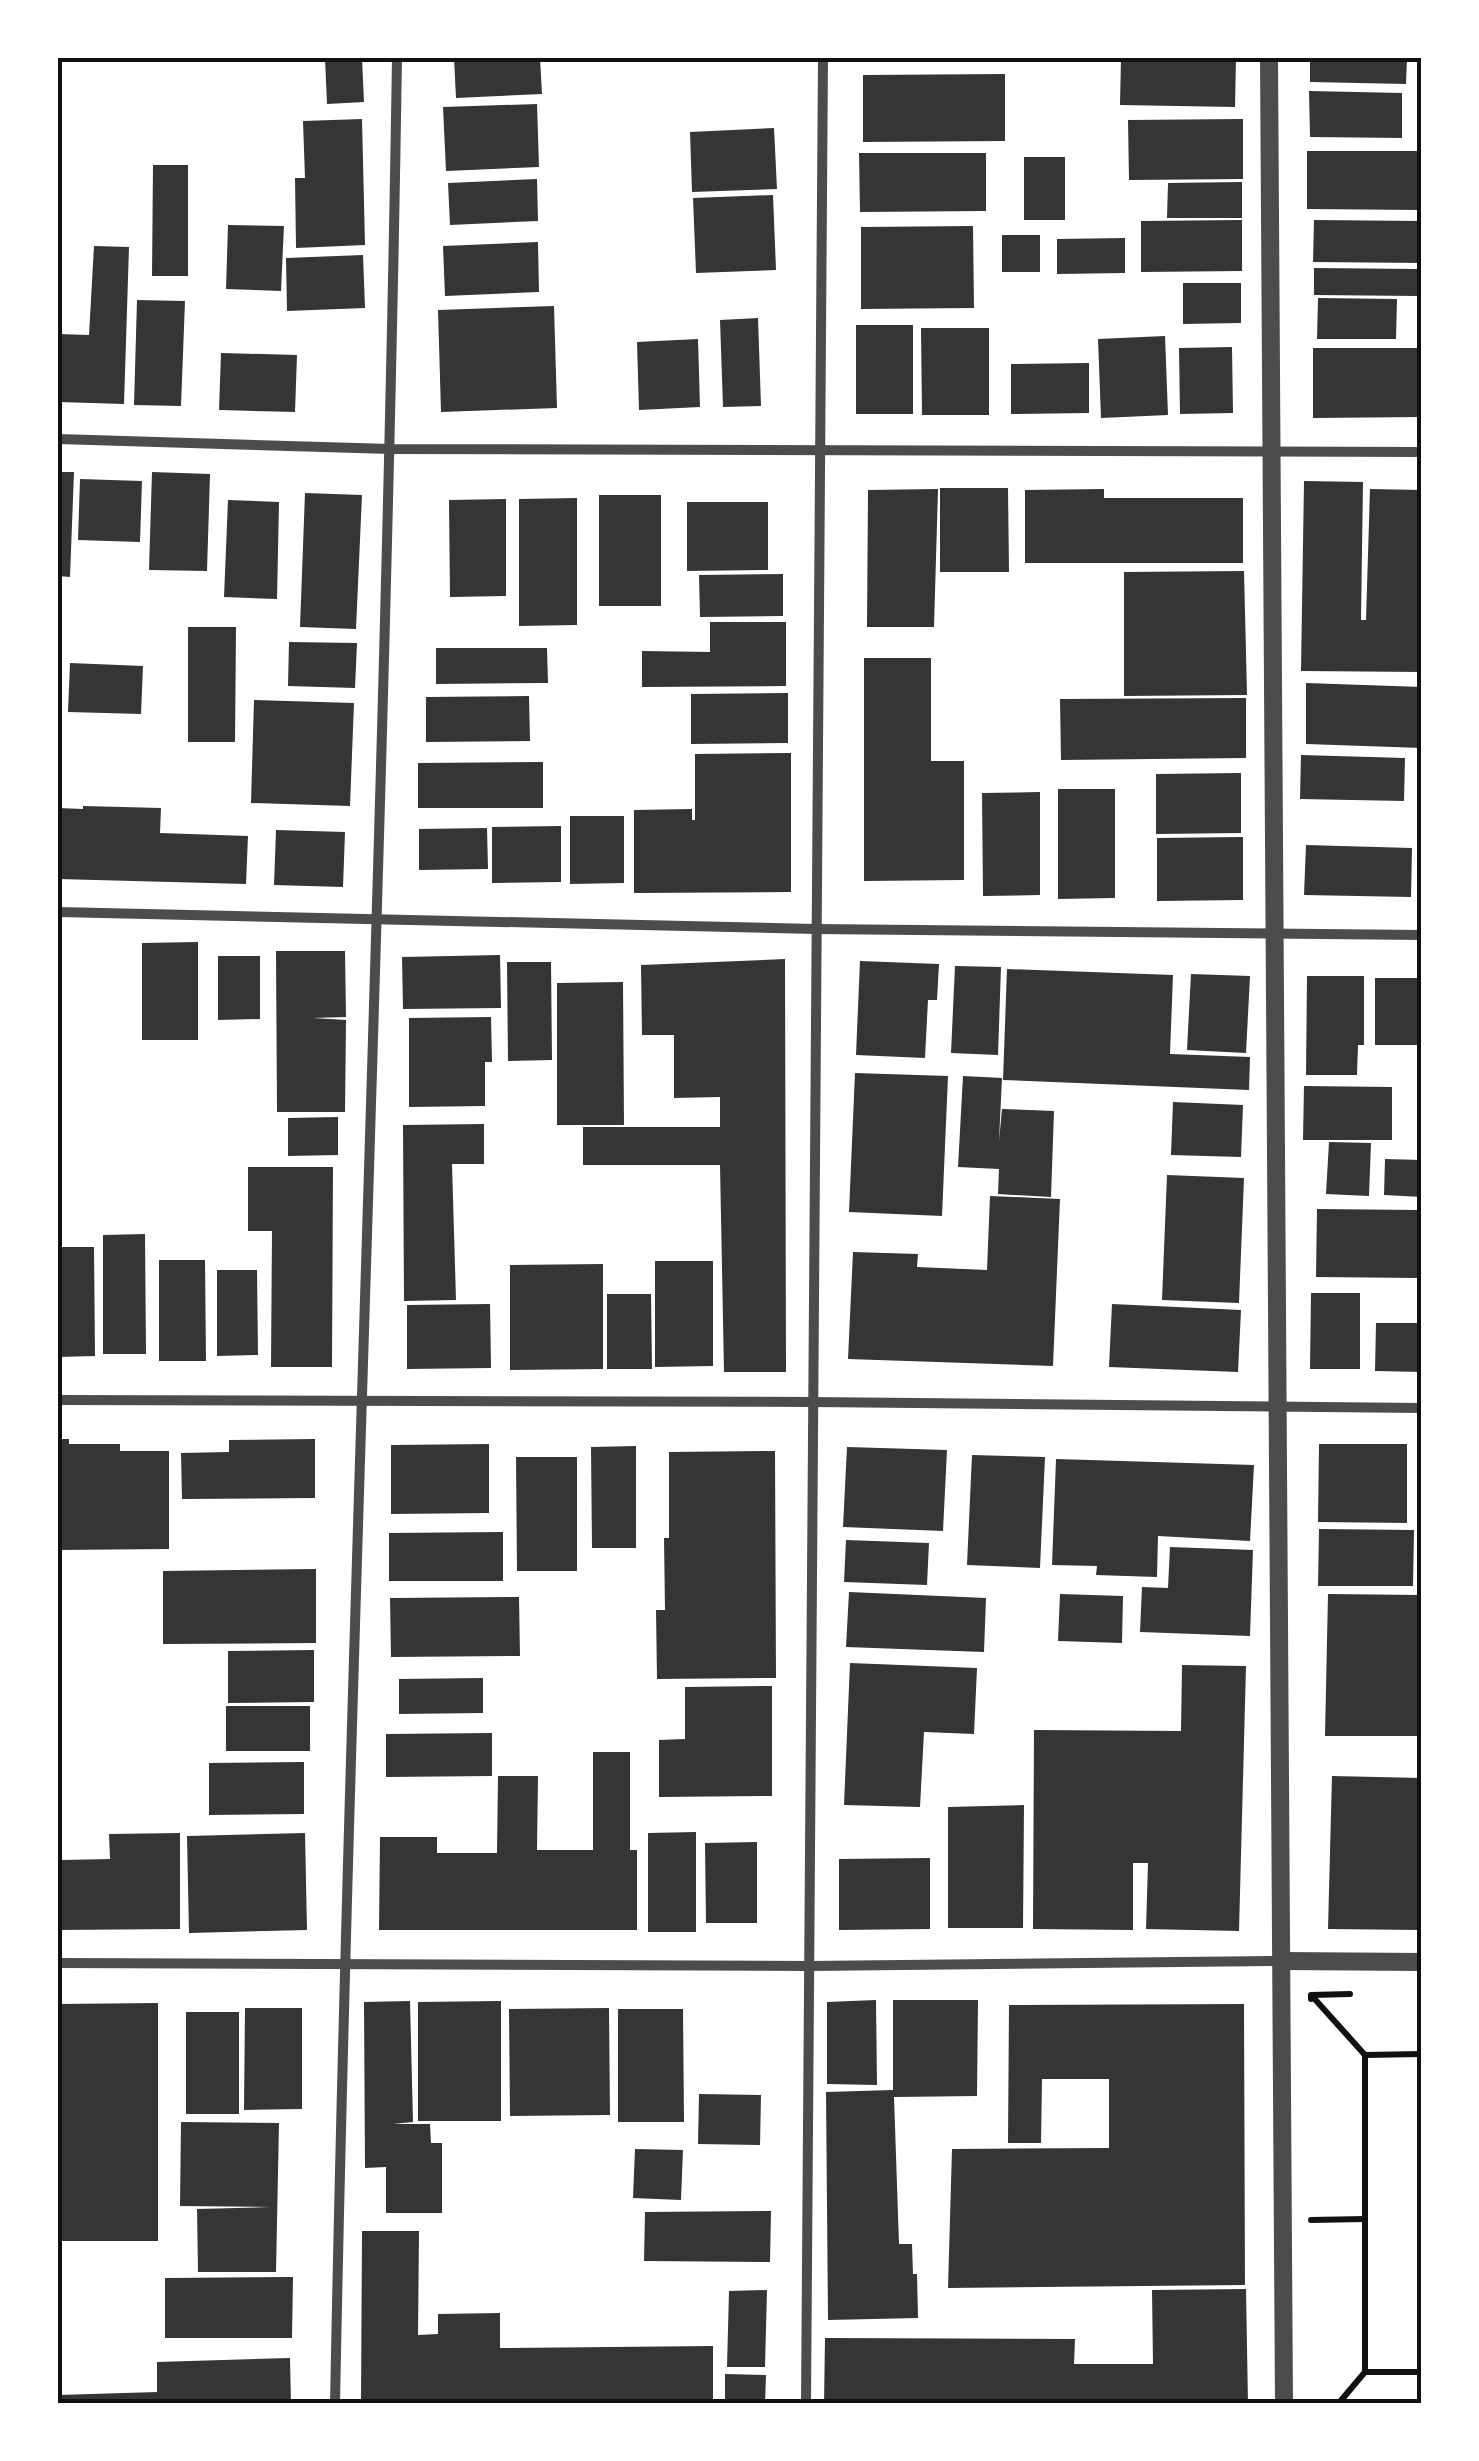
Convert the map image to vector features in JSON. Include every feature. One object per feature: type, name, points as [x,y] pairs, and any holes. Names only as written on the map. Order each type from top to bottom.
[{"type":"street","points":[[335,2404],[360,1401],[391,449],[398,58]]},
{"type":"street","points":[[806,2404],[822,58]]},
{"type":"street","points":[[1269,58],[1284,2404]]},
{"type":"street","points":[[58,439],[391,449],[1422,452]]},
{"type":"street","points":[[58,912],[816,929],[1422,936]]},
{"type":"street","points":[[58,1400],[1422,1408]]},
{"type":"street","points":[[58,1964],[808,1966],[1422,1962]]},
{"type":"path","points":[[1311,1995],[1363,1994]]},
{"type":"path","points":[[1311,1995],[1311,2008]]},
{"type":"path","points":[[1311,1995],[1365,2055],[1366,2372],[1338,2404]]},
{"type":"path","points":[[1365,2055],[1422,2054]]},
{"type":"path","points":[[1311,2207],[1311,2234]]},
{"type":"path","points":[[1283,2221],[1365,2218]]},
{"type":"path","points":[[1366,2372],[1422,2372]]},
{"type":"building","points":[[325,58],[362,58],[364,102],[327,104]]},
{"type":"building","points":[[454,58],[540,58],[542,94],[456,98]]},
{"type":"building","points":[[1121,58],[1236,58],[1235,107],[1120,105]]},
{"type":"building","points":[[1310,58],[1407,58],[1406,84],[1310,82]]},
{"type":"building","points":[[1005,74],[1005,141],[863,142],[863,75]]},
{"type":"building","points":[[1309,91],[1402,93],[1402,138],[1310,137]]},
{"type":"building","points":[[537,104],[539,167],[446,171],[443,107]]},
{"type":"building","points":[[362,119],[365,245],[296,248],[295,178],[305,178],[303,121]]},
{"type":"building","points":[[1243,119],[1243,179],[1129,180],[1128,120]]},
{"type":"building","points":[[774,128],[777,189],[692,192],[690,132]]},
{"type":"building","points":[[1307,151],[1420,151],[1420,210],[1307,209]]},
{"type":"building","points":[[859,153],[986,153],[986,211],[860,212]]},
{"type":"building","points":[[1024,157],[1065,157],[1065,220],[1024,220]]},
{"type":"building","points":[[153,165],[188,165],[188,276],[152,276]]},
{"type":"building","points":[[537,179],[538,221],[450,225],[448,183]]},
{"type":"building","points":[[1242,182],[1242,218],[1167,218],[1168,183]]},
{"type":"building","points":[[773,195],[776,270],[696,273],[693,198]]},
{"type":"building","points":[[1242,220],[1242,271],[1141,272],[1141,221]]},
{"type":"building","points":[[1314,220],[1422,221],[1422,263],[1313,262]]},
{"type":"building","points":[[228,225],[284,226],[281,291],[226,289]]},
{"type":"building","points":[[973,226],[974,308],[861,309],[861,227]]},
{"type":"building","points":[[1002,235],[1040,235],[1040,272],[1002,272]]},
{"type":"building","points":[[1125,238],[1125,273],[1057,274],[1057,239]]},
{"type":"building","points":[[538,242],[539,292],[445,296],[443,246]]},
{"type":"building","points":[[94,246],[129,247],[124,404],[58,402],[58,334],[89,335]]},
{"type":"building","points":[[363,255],[365,308],[287,311],[286,258]]},
{"type":"building","points":[[1314,268],[1418,269],[1417,296],[1314,295]]},
{"type":"building","points":[[1183,283],[1241,283],[1241,323],[1183,324]]},
{"type":"building","points":[[1318,298],[1397,299],[1396,339],[1317,339]]},
{"type":"building","points":[[137,300],[185,301],[181,406],[134,405]]},
{"type":"building","points":[[554,306],[557,408],[441,412],[438,310]]},
{"type":"building","points":[[758,318],[761,406],[723,407],[720,320]]},
{"type":"building","points":[[856,325],[913,325],[913,414],[856,414]]},
{"type":"building","points":[[921,328],[989,328],[989,415],[922,415]]},
{"type":"building","points":[[1165,336],[1168,415],[1101,418],[1098,339]]},
{"type":"building","points":[[698,339],[700,407],[639,410],[637,342]]},
{"type":"building","points":[[1232,347],[1233,413],[1180,414],[1179,348]]},
{"type":"building","points":[[1313,348],[1422,348],[1422,417],[1313,418]]},
{"type":"building","points":[[221,353],[297,355],[295,412],[219,410]]},
{"type":"building","points":[[1089,363],[1089,413],[1011,414],[1011,364]]},
{"type":"building","points":[[58,472],[74,472],[70,577],[58,576]]},
{"type":"building","points":[[152,472],[210,474],[207,571],[149,570]]},
{"type":"building","points":[[80,479],[142,481],[140,542],[78,540]]},
{"type":"building","points":[[1304,481],[1363,482],[1361,620],[1366,620],[1370,489],[1422,490],[1422,672],[1301,671]]},
{"type":"building","points":[[940,488],[1008,488],[1009,572],[940,572]]},
{"type":"building","points":[[938,489],[934,627],[867,627],[868,490]]},
{"type":"building","points":[[1104,489],[1104,498],[1243,498],[1243,563],[1025,563],[1025,490]]},
{"type":"building","points":[[305,493],[362,495],[356,629],[300,627]]},
{"type":"building","points":[[599,495],[661,495],[661,606],[599,606]]},
{"type":"building","points":[[577,498],[577,625],[519,626],[519,499]]},
{"type":"building","points":[[506,499],[506,596],[450,597],[449,500]]},
{"type":"building","points":[[228,500],[279,502],[277,599],[224,597]]},
{"type":"building","points":[[687,502],[768,502],[768,570],[687,571]]},
{"type":"building","points":[[1244,571],[1247,695],[1124,696],[1124,572]]},
{"type":"building","points":[[783,574],[783,616],[700,617],[699,575]]},
{"type":"building","points":[[710,622],[786,622],[786,686],[642,687],[642,651],[710,652]]},
{"type":"building","points":[[188,627],[236,627],[235,742],[188,742]]},
{"type":"building","points":[[289,642],[357,643],[355,688],[288,686]]},
{"type":"building","points":[[436,648],[547,648],[548,683],[436,684]]},
{"type":"building","points":[[864,658],[931,658],[931,761],[964,761],[964,880],[864,881]]},
{"type":"building","points":[[70,663],[143,666],[141,714],[68,712]]},
{"type":"building","points":[[1306,683],[1422,687],[1422,748],[1306,744]]},
{"type":"building","points":[[788,693],[788,743],[691,744],[691,694]]},
{"type":"building","points":[[529,696],[530,741],[426,742],[426,697]]},
{"type":"building","points":[[1246,698],[1246,758],[1061,760],[1060,699]]},
{"type":"building","points":[[254,700],[354,703],[350,806],[251,803]]},
{"type":"building","points":[[791,753],[791,892],[634,893],[634,810],[692,809],[695,820],[695,754]]},
{"type":"building","points":[[1301,755],[1405,758],[1404,801],[1300,799]]},
{"type":"building","points":[[543,762],[543,808],[418,808],[418,763]]},
{"type":"building","points":[[1241,773],[1241,833],[1156,834],[1156,774]]},
{"type":"building","points":[[1058,789],[1115,789],[1115,898],[1058,899]]},
{"type":"building","points":[[1040,792],[1040,895],[983,896],[982,793]]},
{"type":"building","points":[[58,808],[161,808],[160,833],[248,836],[246,884],[58,879]]},
{"type":"building","points":[[570,816],[624,816],[624,883],[570,884]]},
{"type":"building","points":[[561,826],[561,882],[492,883],[492,827]]},
{"type":"building","points":[[487,828],[488,869],[419,870],[419,829]]},
{"type":"building","points":[[276,830],[345,832],[343,887],[274,885]]},
{"type":"building","points":[[1243,837],[1243,900],[1157,901],[1157,838]]},
{"type":"building","points":[[1306,845],[1412,848],[1411,897],[1304,895]]},
{"type":"building","points":[[198,942],[198,1040],[142,1040],[142,943]]},
{"type":"building","points":[[276,951],[345,951],[346,1017],[313,1018],[346,1020],[345,1112],[277,1112]]},
{"type":"building","points":[[500,955],[501,1008],[403,1009],[402,957]]},
{"type":"building","points":[[218,956],[260,956],[260,1019],[218,1020]]},
{"type":"building","points":[[785,959],[786,1372],[724,1372],[720,1165],[583,1165],[583,1127],[720,1127],[720,1097],[674,1098],[674,1035],[642,1035],[641,965]]},
{"type":"building","points":[[860,961],[939,964],[937,1000],[928,1000],[925,1058],[856,1055]]},
{"type":"building","points":[[507,962],[551,962],[552,1060],[508,1061]]},
{"type":"building","points":[[955,966],[1001,967],[998,1055],[951,1053]]},
{"type":"building","points":[[1007,969],[1173,975],[1170,1054],[1250,1057],[1249,1090],[1003,1080]]},
{"type":"building","points":[[1191,974],[1250,976],[1246,1053],[1187,1050]]},
{"type":"building","points":[[1307,976],[1364,976],[1364,1045],[1358,1045],[1357,1075],[1306,1075]]},
{"type":"building","points":[[1375,978],[1422,978],[1422,1045],[1375,1045]]},
{"type":"building","points":[[623,982],[624,1125],[557,1125],[557,983]]},
{"type":"building","points":[[491,1017],[492,1062],[485,1062],[485,1106],[409,1107],[409,1018]]},
{"type":"building","points":[[855,1073],[948,1076],[942,1216],[849,1212]]},
{"type":"building","points":[[963,1076],[1002,1078],[999,1141],[1002,1109],[1054,1111],[1051,1197],[998,1194],[999,1169],[958,1167]]},
{"type":"building","points":[[1304,1086],[1392,1087],[1392,1140],[1303,1140]]},
{"type":"building","points":[[1173,1102],[1243,1105],[1241,1157],[1171,1155]]},
{"type":"building","points":[[338,1117],[338,1155],[288,1156],[288,1118]]},
{"type":"building","points":[[484,1124],[484,1164],[452,1164],[456,1300],[404,1301],[403,1125]]},
{"type":"building","points":[[1329,1142],[1371,1143],[1369,1196],[1326,1194]]},
{"type":"building","points":[[1385,1159],[1422,1160],[1422,1197],[1384,1195]]},
{"type":"building","points":[[248,1167],[333,1167],[332,1367],[271,1367],[272,1231],[248,1231]]},
{"type":"building","points":[[1167,1175],[1244,1178],[1239,1303],[1162,1300]]},
{"type":"building","points":[[990,1196],[1060,1199],[1053,1366],[848,1359],[853,1252],[918,1254],[917,1267],[987,1270]]},
{"type":"building","points":[[1317,1209],[1419,1210],[1418,1278],[1316,1277]]},
{"type":"building","points":[[145,1234],[146,1354],[103,1354],[103,1235]]},
{"type":"building","points":[[58,1247],[94,1247],[95,1356],[58,1357]]},
{"type":"building","points":[[159,1260],[205,1260],[206,1361],[159,1361]]},
{"type":"building","points":[[655,1261],[713,1261],[713,1366],[655,1367]]},
{"type":"building","points":[[603,1264],[603,1369],[510,1370],[510,1265]]},
{"type":"building","points":[[217,1270],[257,1270],[258,1355],[217,1356]]},
{"type":"building","points":[[1311,1293],[1360,1293],[1360,1369],[1310,1369]]},
{"type":"building","points":[[607,1294],[651,1294],[652,1369],[607,1369]]},
{"type":"building","points":[[490,1304],[491,1368],[407,1369],[407,1305]]},
{"type":"building","points":[[1112,1304],[1241,1310],[1238,1372],[1109,1367]]},
{"type":"building","points":[[1376,1323],[1422,1323],[1422,1372],[1375,1371]]},
{"type":"building","points":[[58,1439],[69,1439],[69,1444],[120,1444],[120,1451],[169,1451],[169,1549],[58,1550]]},
{"type":"building","points":[[315,1439],[315,1498],[182,1499],[181,1453],[229,1452],[229,1440]]},
{"type":"building","points":[[489,1444],[489,1513],[391,1514],[391,1445]]},
{"type":"building","points":[[1319,1444],[1407,1444],[1407,1523],[1318,1522]]},
{"type":"building","points":[[636,1446],[636,1548],[592,1548],[591,1447]]},
{"type":"building","points":[[847,1447],[947,1450],[943,1531],[843,1527]]},
{"type":"building","points":[[775,1451],[776,1678],[657,1679],[656,1610],[665,1610],[669,1452]]},
{"type":"building","points":[[972,1455],[1045,1457],[1040,1568],[967,1565]]},
{"type":"building","points":[[516,1457],[577,1457],[577,1571],[517,1571]]},
{"type":"building","points":[[1056,1459],[1254,1465],[1250,1541],[1158,1536],[1157,1577],[1096,1575],[1097,1566],[1052,1565]]},
{"type":"building","points":[[1319,1529],[1414,1530],[1413,1586],[1318,1586]]},
{"type":"building","points":[[503,1532],[503,1581],[389,1581],[389,1533]]},
{"type":"building","points":[[846,1540],[929,1543],[927,1585],[844,1582]]},
{"type":"building","points":[[1170,1547],[1253,1550],[1250,1636],[1140,1632],[1142,1587],[1168,1588]]},
{"type":"building","points":[[316,1569],[316,1643],[163,1644],[163,1571]]},
{"type":"building","points":[[849,1592],[986,1598],[984,1652],[846,1647]]},
{"type":"building","points":[[1060,1594],[1123,1596],[1122,1643],[1058,1641]]},
{"type":"building","points":[[1328,1594],[1422,1595],[1422,1736],[1325,1736]]},
{"type":"building","points":[[519,1597],[520,1656],[391,1657],[390,1598]]},
{"type":"building","points":[[314,1650],[314,1702],[228,1703],[228,1651]]},
{"type":"building","points":[[850,1663],[977,1668],[974,1734],[924,1732],[920,1807],[844,1805]]},
{"type":"building","points":[[1182,1665],[1246,1666],[1239,1931],[1146,1929],[1148,1863],[1133,1863],[1133,1930],[1033,1929],[1034,1730],[1181,1731]]},
{"type":"building","points":[[483,1678],[483,1713],[399,1714],[399,1679]]},
{"type":"building","points":[[772,1686],[772,1796],[659,1797],[659,1740],[685,1739],[685,1687]]},
{"type":"building","points":[[226,1706],[310,1706],[310,1751],[226,1751]]},
{"type":"building","points":[[492,1733],[492,1776],[386,1777],[386,1734]]},
{"type":"building","points":[[593,1752],[630,1752],[630,1850],[637,1850],[637,1930],[379,1930],[380,1837],[437,1837],[437,1853],[497,1853],[498,1776],[538,1776],[537,1850],[593,1850]]},
{"type":"building","points":[[304,1762],[304,1814],[209,1815],[209,1763]]},
{"type":"building","points":[[1332,1776],[1422,1778],[1422,1930],[1328,1929]]},
{"type":"building","points":[[1024,1805],[1023,1928],[948,1928],[948,1807]]},
{"type":"building","points":[[62,1822],[62,1860],[110,1859],[109,1834],[180,1833],[180,1929],[58,1930],[58,1823]]},
{"type":"building","points":[[696,1832],[696,1932],[648,1932],[648,1833]]},
{"type":"building","points":[[305,1833],[307,1930],[189,1933],[187,1836]]},
{"type":"building","points":[[757,1842],[757,1923],[706,1923],[705,1843]]},
{"type":"building","points":[[930,1858],[930,1929],[839,1930],[839,1859]]},
{"type":"building","points":[[876,2000],[877,2085],[827,2084],[827,2002]]},
{"type":"building","points":[[893,2000],[978,2000],[977,2096],[894,2097],[899,2244],[912,2244],[918,2318],[828,2320],[826,2092],[893,2090]]},
{"type":"building","points":[[410,2001],[413,2122],[393,2124],[430,2124],[431,2143],[442,2143],[442,2213],[386,2213],[386,2167],[365,2168],[364,2002]]},
{"type":"building","points":[[501,2001],[501,2121],[418,2121],[418,2002]]},
{"type":"building","points":[[158,2003],[158,2241],[58,2241],[58,2004]]},
{"type":"building","points":[[1244,2004],[1245,2285],[948,2288],[952,2149],[1109,2148],[1109,2079],[1042,2079],[1041,2143],[1008,2143],[1009,2005]]},
{"type":"building","points":[[245,2008],[302,2008],[302,2109],[244,2110]]},
{"type":"building","points":[[609,2008],[610,2115],[510,2116],[509,2009]]},
{"type":"building","points":[[618,2009],[683,2009],[684,2122],[618,2122]]},
{"type":"building","points":[[186,2012],[239,2012],[239,2114],[186,2114]]},
{"type":"building","points":[[699,2094],[761,2095],[760,2145],[698,2144]]},
{"type":"building","points":[[181,2122],[279,2123],[276,2272],[198,2272],[197,2209],[271,2207],[180,2206]]},
{"type":"building","points":[[635,2149],[683,2150],[681,2200],[633,2198]]},
{"type":"building","points":[[771,2211],[770,2262],[644,2261],[645,2212]]},
{"type":"building","points":[[362,2231],[419,2231],[418,2335],[438,2334],[438,2314],[500,2313],[500,2348],[713,2346],[713,2404],[361,2404]]},
{"type":"building","points":[[293,2277],[292,2338],[165,2338],[165,2278]]},
{"type":"building","points":[[1246,2289],[1248,2404],[824,2404],[825,2338],[1075,2339],[1074,2364],[1153,2364],[1152,2290]]},
{"type":"building","points":[[767,2290],[765,2367],[727,2367],[729,2291]]},
{"type":"building","points":[[290,2358],[291,2404],[58,2404],[58,2395],[157,2392],[157,2362]]},
{"type":"building","points":[[725,2374],[766,2375],[765,2404],[725,2404]]}]
